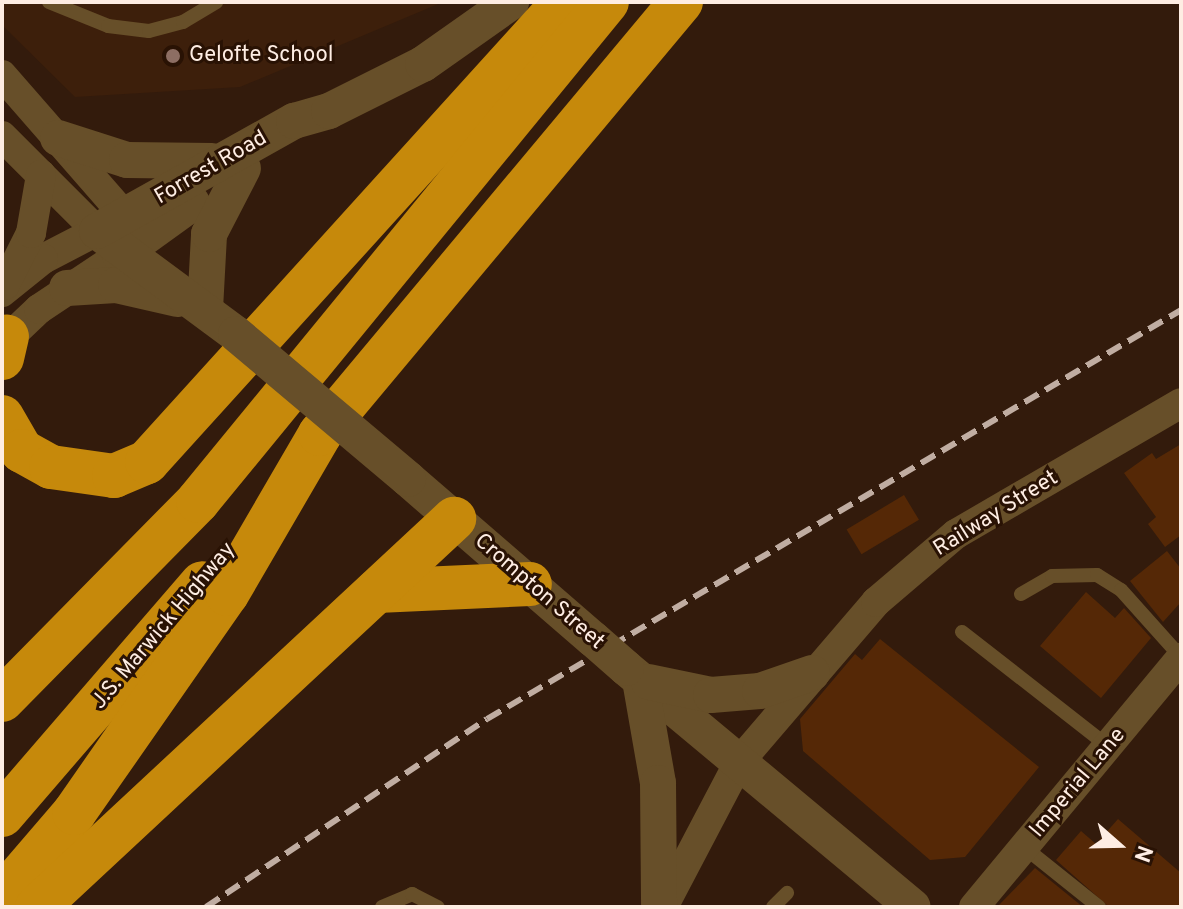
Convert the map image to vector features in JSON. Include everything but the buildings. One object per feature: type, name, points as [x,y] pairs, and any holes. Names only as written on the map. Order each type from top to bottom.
[{"type":"highway","points":[[2,469],[51,467],[114,476],[162,450],[564,2]]},
{"type":"highway","points":[[2,728],[198,501],[607,2]]},
{"type":"highway","points":[[2,897],[74,813],[218,607],[320,434],[681,2]]},
{"type":"highway","points":[[2,417],[22,451],[51,467]]},
{"type":"highway","name":"J.S. Marwick Highway","points":[[2,815],[176,617],[320,434]]},
{"type":"highway","points":[[2,700],[198,501]]},
{"type":"highway","points":[[37,907],[454,519]]},
{"type":"highway","points":[[377,591],[541,593]]},
{"type":"street","name":"Forrest Road","points":[[122,235],[236,163],[294,121],[329,111],[423,64],[511,2]]},
{"type":"street","points":[[2,75],[58,138],[122,235]]},
{"type":"street","points":[[2,136],[41,175],[122,235]]},
{"type":"street","points":[[58,138],[161,165],[236,163],[209,234],[205,309],[116,285],[67,288]]},
{"type":"street","points":[[2,291],[31,233],[41,175]]},
{"type":"street","points":[[4,346],[122,235]]},
{"type":"street","points":[[2,291],[43,259],[122,235]]},
{"type":"street","name":"Crompton Street","points":[[122,235],[164,279],[236,334],[633,674],[913,907]]},
{"type":"street","name":"Railway Street","points":[[661,907],[739,762],[812,673],[905,574],[956,534],[1181,403]]},
{"type":"street","name":"Imperial Lane","points":[[974,907],[1181,658]]},
{"type":"street","points":[[661,907],[658,783],[633,674],[711,695],[760,691],[812,673]]},
{"type":"lane","points":[[49,2],[108,26],[149,31],[216,2]]},
{"type":"lane","points":[[1021,594],[1052,576],[1097,575],[1121,590],[1181,658]]},
{"type":"lane","points":[[962,632],[1108,746]]},
{"type":"lane","points":[[1024,847],[1099,907]]},
{"type":"lane","points":[[773,907],[787,893]]},
{"type":"lane","points":[[382,907],[412,894],[438,907]]},
{"type":"shaded area","name":"Gelofte School","points":[[2,2],[443,2],[240,87],[75,97],[2,25]]},
{"type":"railway","points":[[206,907],[487,719],[1181,310]]},
{"type":"place","name":"Gelofte School","points":[[173,56]]}]
